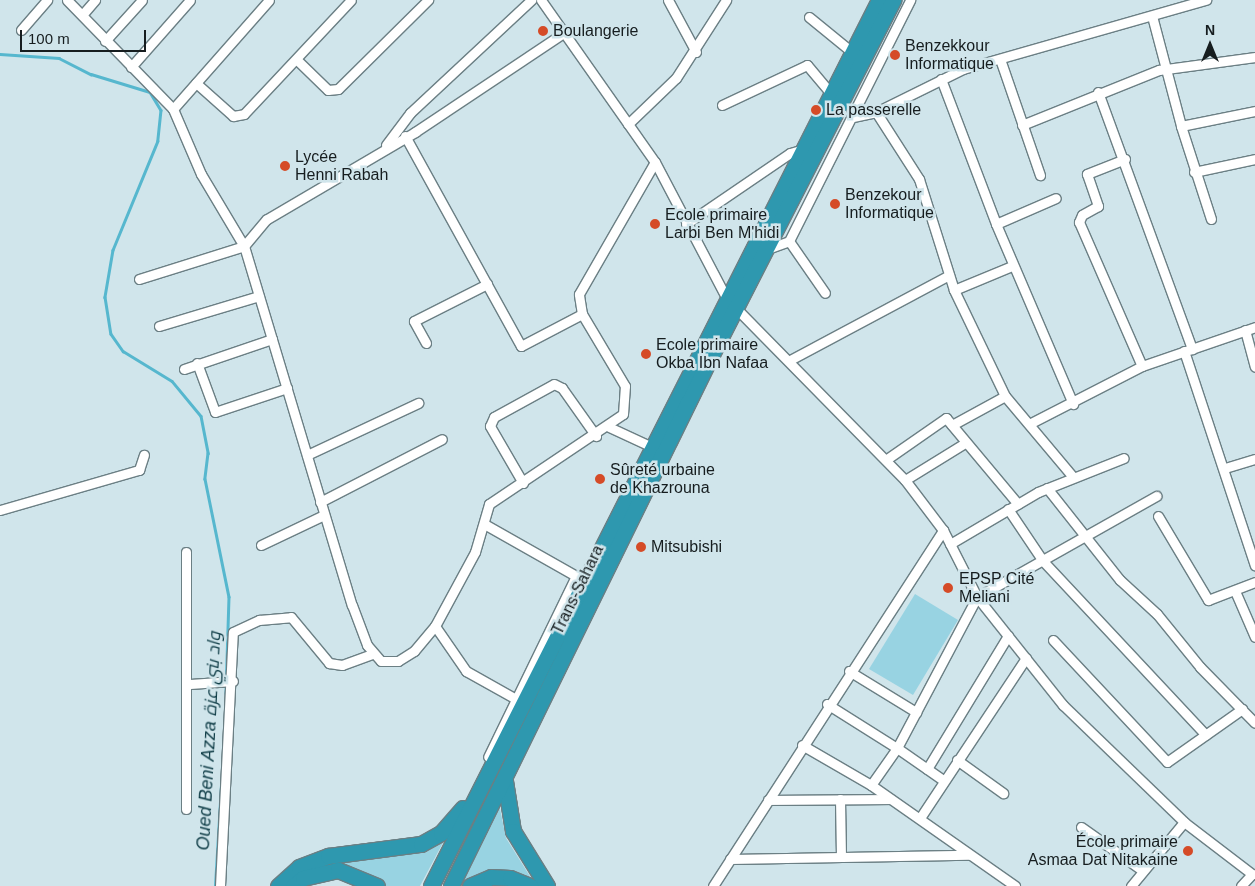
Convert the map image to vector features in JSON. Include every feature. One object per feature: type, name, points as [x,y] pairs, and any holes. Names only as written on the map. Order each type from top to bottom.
[{"type":"highway","points":[[431,886],[727,299],[833,96],[879,0]]},
{"type":"highway","name":"Trans-Sahara","points":[[451,886],[505,780],[708,362],[738,310],[770,248],[893,0]]},
{"type":"highway","points":[[278,886],[299,867],[328,856],[401,850],[427,842],[450,825],[491,767]]},
{"type":"highway","points":[[505,780],[512,831],[547,886]]},
{"type":"highway","points":[[293,886],[303,878],[338,870],[377,886]]},
{"type":"highway","points":[[470,886],[491,877],[510,878],[530,886]]},
{"type":"street","points":[[21,30],[47,0]]},
{"type":"street","points":[[67,0],[173,109],[201,174],[244,246],[324,515],[372,654],[381,661],[398,661],[414,651],[435,626],[486,525],[489,504],[596,436],[623,414],[625,386],[582,314],[579,294],[655,162]]},
{"type":"street","points":[[82,15],[95,0]]},
{"type":"street","points":[[105,41],[142,0]]},
{"type":"street","points":[[130,66],[190,0]]},
{"type":"street","points":[[173,109],[269,0]]},
{"type":"street","points":[[196,83],[239,116],[297,60],[350,0]]},
{"type":"street","points":[[297,60],[328,90],[338,90],[428,0]]},
{"type":"street","points":[[385,146],[410,113],[530,0]]},
{"type":"street","points":[[541,0],[562,34],[655,162],[727,299],[790,360],[887,459],[905,480],[943,530],[977,597],[1063,705],[1184,822],[1252,874],[1241,886]]},
{"type":"street","points":[[668,0],[696,52]]},
{"type":"street","points":[[628,124],[696,52],[726,0]]},
{"type":"street","points":[[770,248],[790,241],[854,117],[910,0]]},
{"type":"street","points":[[854,117],[876,112],[941,78],[1000,59],[1206,0]]},
{"type":"street","points":[[1152,16],[1194,172],[1211,219]]},
{"type":"street","points":[[809,17],[853,53]]},
{"type":"street","points":[[139,279],[244,246],[267,219],[385,146],[405,136],[562,34]]},
{"type":"street","points":[[1022,125],[1098,92],[1166,69],[1255,57]]},
{"type":"street","points":[[1000,59],[1040,175]]},
{"type":"street","points":[[722,104],[807,65],[833,96]]},
{"type":"street","points":[[941,78],[1012,266],[1073,404]]},
{"type":"street","points":[[1098,92],[1126,159],[1255,566]]},
{"type":"street","points":[[1181,126],[1255,111]]},
{"type":"street","points":[[876,112],[920,180],[954,290],[1005,396],[1073,477]]},
{"type":"street","points":[[405,136],[521,346],[582,314]]},
{"type":"street","points":[[686,224],[790,153],[805,149]]},
{"type":"street","points":[[1126,159],[1087,174],[1098,206],[1082,214],[1079,222],[1142,366]]},
{"type":"street","points":[[1194,172],[1255,159]]},
{"type":"street","points":[[996,224],[1056,198]]},
{"type":"street","points":[[790,241],[825,293]]},
{"type":"street","points":[[954,290],[1012,266]]},
{"type":"street","points":[[790,360],[949,275]]},
{"type":"street","points":[[426,343],[414,321],[487,284]]},
{"type":"street","points":[[159,326],[259,296]]},
{"type":"street","points":[[1029,424],[1073,404],[1142,366],[1255,327]]},
{"type":"street","points":[[1245,330],[1255,367]]},
{"type":"street","points":[[184,369],[272,339]]},
{"type":"street","points":[[197,363],[215,412],[286,388]]},
{"type":"street","points":[[523,483],[490,426],[494,417],[554,384],[562,388],[596,436]]},
{"type":"street","points":[[952,425],[1005,396]]},
{"type":"street","points":[[307,455],[418,403]]},
{"type":"street","points":[[887,459],[946,418],[1018,504]]},
{"type":"street","points":[[609,427],[652,447]]},
{"type":"street","points":[[320,502],[442,439]]},
{"type":"street","points":[[905,480],[965,442]]},
{"type":"street","points":[[0,510],[139,470],[144,455]]},
{"type":"street","points":[[950,544],[1047,488],[1124,458]]},
{"type":"street","points":[[1225,468],[1255,459]]},
{"type":"street","points":[[1047,488],[1086,539],[1255,723]]},
{"type":"street","points":[[871,785],[897,748],[977,597],[1086,539],[1156,496]]},
{"type":"street","points":[[1008,510],[1043,561],[1206,735]]},
{"type":"street","points":[[261,545],[324,515]]},
{"type":"street","points":[[1158,516],[1208,600],[1255,582]]},
{"type":"street","points":[[486,525],[576,576],[488,757],[491,767]]},
{"type":"street","points":[[713,886],[827,704],[943,530]]},
{"type":"street","points":[[186,552],[190,684],[183,741],[186,809]]},
{"type":"street","points":[[1235,591],[1255,637]]},
{"type":"street","points":[[220,886],[233,681],[233,632],[259,620],[291,617],[329,663],[342,664],[372,654]]},
{"type":"street","points":[[435,626],[466,670],[516,699]]},
{"type":"street","points":[[927,769],[1008,636]]},
{"type":"street","points":[[1054,640],[1167,762],[1242,709]]},
{"type":"street","points":[[920,818],[943,780],[1026,658]]},
{"type":"street","points":[[849,672],[916,712]]},
{"type":"street","points":[[190,684],[233,681]]},
{"type":"street","points":[[827,704],[897,748],[943,780]]},
{"type":"street","points":[[802,745],[871,785],[1015,886]]},
{"type":"street","points":[[957,760],[1002,793]]},
{"type":"street","points":[[840,799],[841,857]]},
{"type":"street","points":[[768,800],[890,799]]},
{"type":"street","points":[[1131,886],[1142,870],[1184,822]]},
{"type":"street","points":[[1080,826],[1142,870]]},
{"type":"street","points":[[730,859],[969,855]]},
{"type":"shaded area","points":[[915,594],[958,620],[913,695],[869,669]]},
{"type":"shaded area","points":[[498,799],[506,838],[536,886],[478,874],[458,886]]},
{"type":"shaded area","points":[[447,835],[420,886],[382,886],[361,872],[290,879],[332,860],[404,855]]},
{"type":"waterway","name":"Oued Beni Azza واد بني عزة","points":[[0,54],[59,58],[91,74],[150,92],[161,110],[158,141],[113,250],[105,297],[111,334],[123,351],[172,381],[201,416],[208,453],[205,479],[229,597],[226,693]]},
{"type":"waterway","name":"Oued Beni Azza واد بني عزة","points":[[215,886],[221,785]]},
{"type":"place","name":"Boulangerie","points":[[543,31]]},
{"type":"place","name":"Benzekkour Informatique","points":[[895,55]]},
{"type":"place","name":"La passerelle","points":[[816,110]]},
{"type":"place","name":"Lycée Henni Rabah","points":[[285,166]]},
{"type":"place","name":"Benzekour Informatique","points":[[835,204]]},
{"type":"place","name":"Ecole primaire Larbi Ben M'hidi","points":[[655,224]]},
{"type":"place","name":"Ecole primaire Okba Ibn Nafaa","points":[[646,354]]},
{"type":"place","name":"Sûreté urbaine de Khazrouna","points":[[600,479]]},
{"type":"place","name":"Mitsubishi","points":[[641,547]]},
{"type":"place","name":"EPSP Cité Meliani","points":[[948,588]]},
{"type":"place","name":"École primaire Asmaa Dat Nitakaine","points":[[1188,851]]}]
